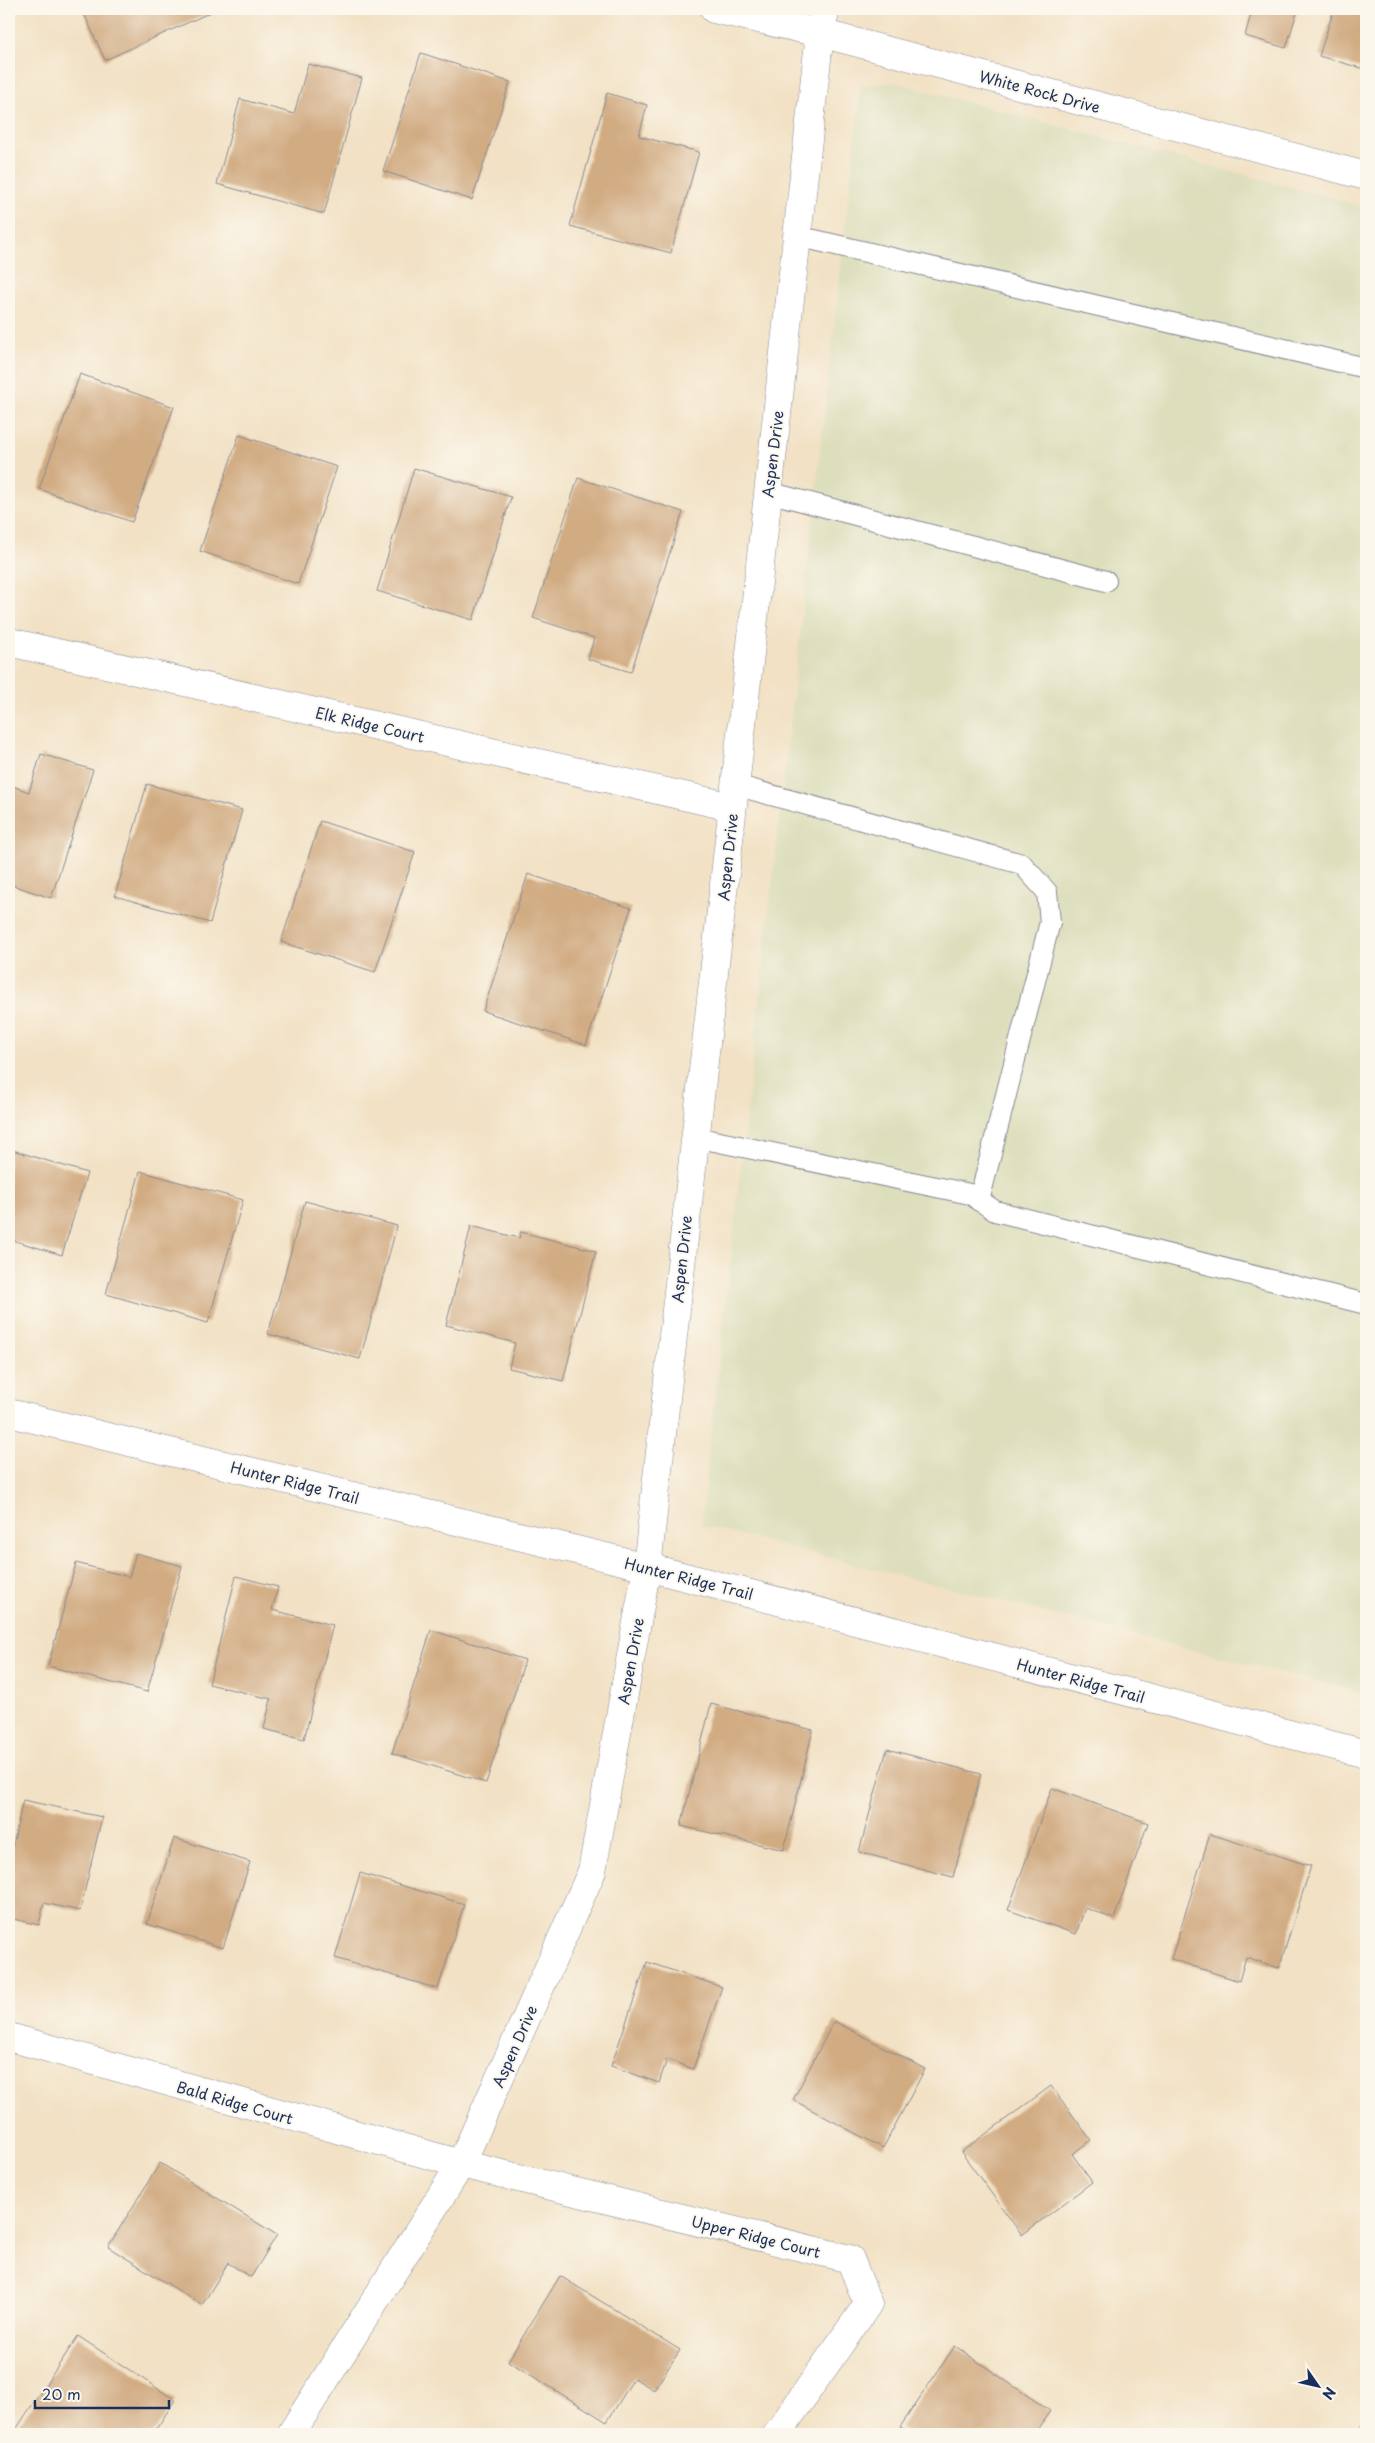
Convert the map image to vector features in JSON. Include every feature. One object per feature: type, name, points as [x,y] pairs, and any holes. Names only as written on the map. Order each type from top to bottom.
[{"type":"street","name":"White Rock Drive","points":[[714,9],[823,21],[1366,176]]},
{"type":"street","name":"Aspen Drive","points":[[291,2434],[462,2164],[592,1871],[646,1566],[823,21]]},
{"type":"street","name":"Elk Ridge Court","points":[[9,642],[733,796]]},
{"type":"street","name":"Hunter Ridge Trail","points":[[9,1413],[646,1566],[1366,1754]]},
{"type":"street","name":"Bald Ridge Court","points":[[9,2037],[462,2164]]},
{"type":"street","name":"Upper Ridge Court","points":[[462,2164],[850,2259],[868,2304],[777,2434]]},
{"type":"lane","points":[[797,236],[1366,368]]},
{"type":"lane","points":[[768,492],[1106,580]]},
{"type":"lane","points":[[733,796],[1022,864],[1047,892],[1050,922],[980,1201]]},
{"type":"lane","points":[[695,1136],[970,1194],[995,1211],[1366,1304]]},
{"type":"shaded area","points":[[892,82],[1366,207],[1366,1694],[701,1525],[861,86]]},
{"type":"building","points":[[82,9],[218,9],[105,60]]},
{"type":"building","points":[[1149,9],[1166,9],[1166,13]]},
{"type":"building","points":[[1235,9],[1298,9],[1286,48],[1245,36],[1251,14]]},
{"type":"building","points":[[1334,9],[1366,9],[1366,60],[1364,69],[1319,56]]},
{"type":"building","points":[[421,53],[510,82],[472,200],[383,171]]},
{"type":"building","points":[[308,64],[362,78],[324,214],[217,184],[240,99],[294,114]]},
{"type":"building","points":[[607,93],[647,105],[639,136],[699,152],[671,253],[570,226]]},
{"type":"building","points":[[80,374],[174,407],[132,522],[39,489]]},
{"type":"building","points":[[239,435],[337,467],[298,584],[200,551]]},
{"type":"building","points":[[414,468],[511,497],[473,620],[377,591]]},
{"type":"building","points":[[578,478],[683,512],[631,672],[588,659],[594,638],[533,618]]},
{"type":"building","points":[[41,754],[93,770],[51,898],[9,884],[9,785],[29,792]]},
{"type":"building","points":[[147,784],[242,810],[210,923],[115,896]]},
{"type":"building","points":[[320,821],[415,852],[375,972],[281,942]]},
{"type":"building","points":[[528,874],[631,908],[586,1045],[483,1011]]},
{"type":"building","points":[[9,1149],[87,1173],[62,1255],[9,1239]]},
{"type":"building","points":[[140,1171],[243,1200],[208,1323],[106,1294]]},
{"type":"building","points":[[305,1201],[397,1226],[360,1359],[268,1334]]},
{"type":"building","points":[[471,1226],[519,1238],[521,1232],[596,1251],[563,1381],[509,1368],[515,1343],[446,1325]]},
{"type":"building","points":[[136,1553],[182,1566],[147,1692],[48,1666],[76,1563],[129,1577]]},
{"type":"building","points":[[236,1576],[278,1587],[272,1610],[333,1625],[304,1739],[264,1729],[271,1699],[209,1684]]},
{"type":"building","points":[[431,1630],[525,1660],[486,1783],[392,1753]]},
{"type":"building","points":[[711,1704],[813,1730],[784,1850],[681,1826]]},
{"type":"building","points":[[887,1749],[981,1774],[953,1877],[859,1852]]},
{"type":"building","points":[[1052,1788],[1148,1823],[1114,1919],[1085,1908],[1076,1934],[1008,1910]]},
{"type":"building","points":[[23,1800],[102,1817],[80,1911],[44,1903],[39,1925],[9,1918],[9,1863]]},
{"type":"building","points":[[1210,1834],[1311,1866],[1279,1968],[1246,1957],[1239,1981],[1171,1959]]},
{"type":"building","points":[[174,1838],[250,1862],[223,1948],[147,1924]]},
{"type":"building","points":[[360,1873],[464,1904],[438,1989],[335,1958]]},
{"type":"building","points":[[647,1962],[722,1987],[693,2069],[667,2059],[659,2083],[611,2066]]},
{"type":"building","points":[[834,2021],[925,2069],[883,2148],[793,2100]]},
{"type":"building","points":[[1051,2086],[1091,2140],[1072,2154],[1092,2182],[1022,2235],[961,2152]]},
{"type":"building","points":[[160,2163],[277,2235],[251,2277],[228,2263],[202,2305],[108,2247]]},
{"type":"building","points":[[560,2276],[680,2350],[654,2390],[634,2378],[607,2422],[508,2361]]},
{"type":"building","points":[[78,2336],[175,2400],[153,2434],[13,2434]]},
{"type":"building","points":[[955,2346],[1050,2411],[1034,2434],[912,2434],[900,2427]]},
{"type":"building","points":[[1366,2417],[1366,2434],[1360,2434]]}]
